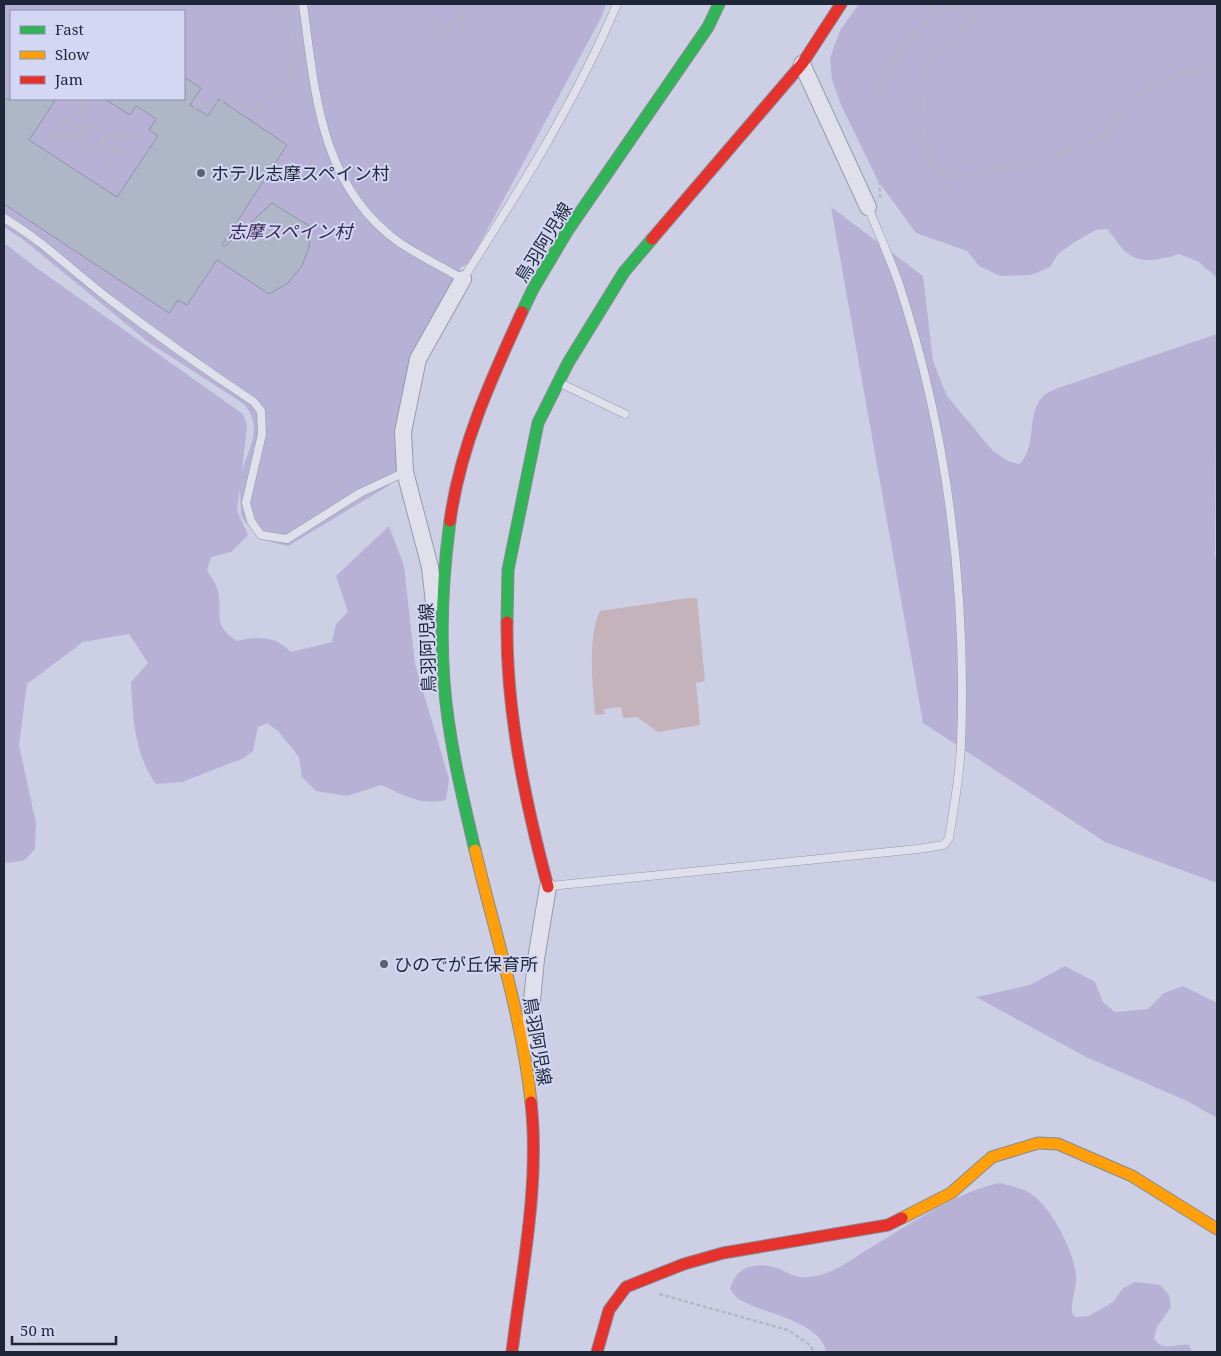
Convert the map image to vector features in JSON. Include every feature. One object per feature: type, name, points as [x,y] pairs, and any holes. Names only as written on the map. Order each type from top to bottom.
[{"type":"street","name":"鳥羽阿児線","points":[[512,1352],[533,1178],[534,1130],[526,1063],[514,1000],[484,888],[459,780],[444,682],[443,577],[452,510],[468,440],[496,369],[533,289],[568,230],[708,27],[719,4]]},
{"type":"street","points":[[526,1063],[536,959],[548,886],[536,842],[511,707],[507,658],[507,602],[508,570],[529,459],[538,423],[558,382],[589,327],[624,272],[802,64],[841,4]]},
{"type":"street","points":[[802,64],[868,207]]},
{"type":"street","points":[[444,682],[430,567],[404,472],[403,432],[418,359],[463,279]]},
{"type":"street","points":[[597,1352],[609,1310],[626,1287],[684,1264],[723,1253],[888,1225],[951,1193],[992,1157],[1038,1143],[1058,1144],[1132,1176],[1217,1229]]},
{"type":"lane","points":[[303,4],[316,104],[323,132],[346,186],[368,213],[399,242],[463,279],[519,192],[600,45],[617,4]]},
{"type":"lane","points":[[548,886],[918,849],[944,845],[949,838],[961,745],[962,636],[954,546],[943,466],[923,372],[899,284],[868,207]]},
{"type":"lane","points":[[4,218],[32,236],[171,346],[254,402],[261,411],[262,434],[246,503],[251,521],[261,535],[287,539],[360,493],[404,472]]},
{"type":"lane","points":[[558,382],[625,414]]},
{"type":"path","points":[[188,109],[226,100],[254,110],[291,78],[296,61],[290,20],[284,4]]},
{"type":"path","points":[[460,4],[466,52]]},
{"type":"path","points":[[434,40],[468,4]]},
{"type":"path","points":[[868,207],[881,197],[877,94],[889,66],[923,25],[955,4]]},
{"type":"path","points":[[976,4],[971,22],[959,35],[931,55],[925,93],[925,149],[937,170],[947,176],[956,178],[1043,161],[1106,134],[1140,94],[1159,81],[1190,70],[1217,67]]},
{"type":"path","points":[[77,100],[90,127]]},
{"type":"path","points":[[57,116],[83,132]]},
{"type":"path","points":[[102,140],[97,147],[91,148],[85,145],[82,137],[83,132],[90,127],[99,129],[102,140],[132,160]]},
{"type":"path","points":[[48,136],[82,137]]},
{"type":"path","points":[[102,140],[141,138]]},
{"type":"path","points":[[97,147],[115,183]]},
{"type":"path","points":[[639,1281],[662,1296],[788,1330],[810,1345],[814,1352]]},
{"type":"green space","name":"志摩スペイン村","points":[[4,4],[606,4],[602,16],[470,262],[460,268],[456,287],[409,359],[400,471],[388,486],[288,546],[259,539],[241,516],[240,488],[237,511],[248,535],[231,552],[211,557],[207,570],[217,588],[220,603],[220,622],[228,634],[237,641],[252,638],[273,640],[291,652],[332,642],[336,624],[348,612],[336,576],[389,526],[404,566],[415,664],[449,779],[446,800],[420,801],[381,785],[347,796],[316,791],[302,777],[299,757],[278,731],[267,723],[258,727],[253,751],[244,758],[182,782],[156,784],[143,760],[139,748],[134,722],[131,682],[148,663],[129,634],[83,642],[27,684],[19,745],[36,823],[35,849],[25,860],[8,863],[4,860],[4,243],[243,414],[247,425],[242,471],[254,428],[250,412],[244,404],[148,342],[25,241],[4,227]]},
{"type":"green space","points":[[859,4],[1217,4],[1217,278],[1199,262],[1179,254],[1153,260],[1133,257],[1121,248],[1107,229],[1096,230],[1075,242],[1058,254],[1050,267],[1031,275],[1000,276],[979,266],[967,251],[916,233],[878,181],[841,105],[832,80],[830,59],[834,46],[841,29]]},
{"type":"green space","points":[[831,207],[923,276],[933,361],[947,396],[993,451],[1008,461],[1019,464],[1024,458],[1030,441],[1034,413],[1042,397],[1046,394],[1055,389],[1217,334],[1215,556],[1217,562],[1217,883],[1105,842],[923,723]]},
{"type":"green space","points":[[1065,966],[1095,982],[1103,1002],[1115,1012],[1148,1009],[1164,993],[1183,986],[1217,1003],[1217,1118],[1187,1101],[1086,1057],[976,997],[1030,985]]},
{"type":"green space","points":[[1000,1183],[1035,1196],[1059,1228],[1071,1253],[1076,1275],[1072,1313],[1076,1317],[1089,1316],[1113,1302],[1123,1288],[1135,1282],[1160,1285],[1169,1295],[1171,1307],[1157,1327],[1154,1338],[1157,1343],[1165,1346],[1189,1345],[1192,1352],[826,1352],[822,1342],[814,1333],[790,1320],[740,1300],[730,1289],[736,1276],[741,1271],[752,1266],[774,1267],[799,1277],[812,1277],[834,1270],[949,1202],[967,1193]]},
{"type":"shaded area","points":[[697,598],[705,681],[696,683],[700,725],[658,732],[637,717],[623,718],[621,707],[604,709],[605,714],[595,715],[592,648],[593,634],[600,611]]},
{"type":"building","name":"ホテル志摩スペイン村","points":[[185,78],[201,88],[190,105],[208,116],[219,99],[287,145],[222,245],[224,247],[272,203],[311,227],[309,247],[302,266],[288,283],[269,294],[217,260],[187,305],[178,300],[169,313],[4,204],[4,99],[55,100],[29,140],[117,197],[158,136],[149,130],[156,119],[136,106],[130,115],[107,100],[185,100]]},
{"type":"traffic: fast","points":[[522,312],[533,289],[568,230],[708,27],[719,4]]},
{"type":"traffic: fast","points":[[507,622],[508,570],[538,423],[568,363],[624,272],[652,239]]},
{"type":"traffic: fast","points":[[450,521],[443,601],[444,681],[452,745],[475,850]]},
{"type":"traffic: slow","points":[[475,850],[515,1007],[531,1102]]},
{"type":"traffic: slow","points":[[902,1218],[951,1193],[992,1157],[1038,1143],[1058,1144],[1132,1176],[1217,1229]]},
{"type":"traffic: jam","points":[[652,239],[802,64],[841,4]]},
{"type":"traffic: jam","points":[[450,521],[461,467],[469,440],[488,388],[522,312]]},
{"type":"traffic: jam","points":[[507,622],[510,689],[518,756],[548,887]]},
{"type":"traffic: jam","points":[[512,1352],[532,1196],[533,1133],[531,1102]]},
{"type":"traffic: jam","points":[[597,1352],[609,1310],[626,1287],[684,1264],[723,1253],[888,1225],[902,1218]]},
{"type":"place","name":"ホテル志摩スペイン村","points":[[201,173]]},
{"type":"place","name":"ひのでが丘保育所","points":[[384,964]]}]
